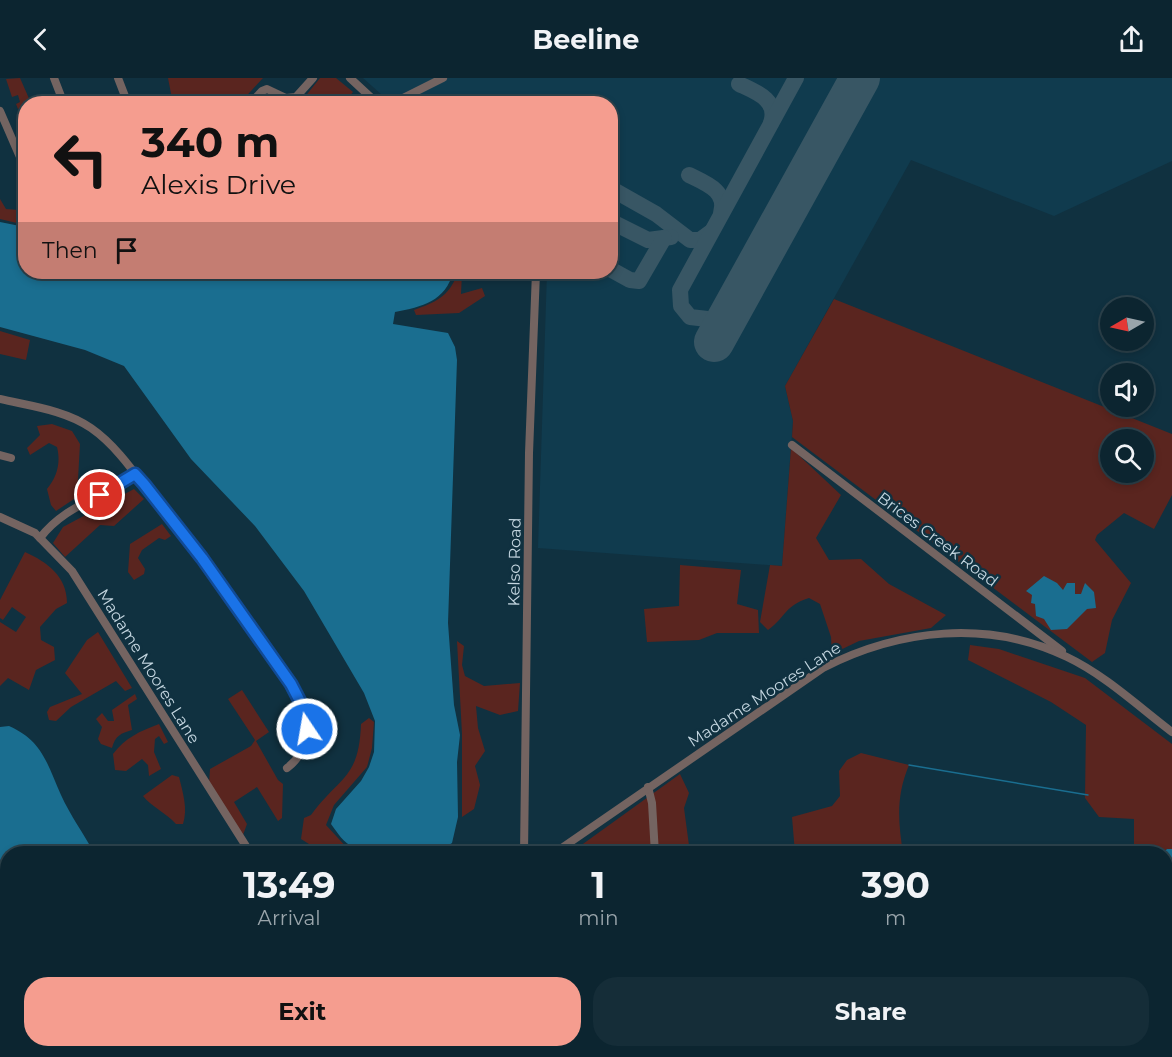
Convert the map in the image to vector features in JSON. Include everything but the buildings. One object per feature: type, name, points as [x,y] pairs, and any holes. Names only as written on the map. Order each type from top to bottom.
[{"type":"street","points":[[54,78],[61,96]]},
{"type":"street","points":[[118,78],[125,96]]},
{"type":"street","points":[[297,96],[313,78]]},
{"type":"street","points":[[350,78],[369,96]]},
{"type":"street","points":[[408,96],[443,78]]},
{"type":"street","points":[[257,96],[267,89],[282,96]]},
{"type":"street","points":[[0,111],[18,153]]},
{"type":"street","name":"Kelso Road","points":[[524,846],[529,453],[536,279]]},
{"type":"street","points":[[0,399],[63,414],[82,422],[106,440],[202,558],[301,700],[306,717],[306,741],[302,752],[287,768]]},
{"type":"street","name":"Brices Creek Road","points":[[792,445],[1010,610],[1067,657]]},
{"type":"street","points":[[0,455],[11,458]]},
{"type":"street","points":[[40,538],[65,512],[117,486],[135,474]]},
{"type":"street","name":"Madame Moores Lane","points":[[0,517],[40,538],[62,558],[82,585],[246,846]]},
{"type":"street","name":"Madame Moores Lane","points":[[564,846],[823,668],[852,653],[882,643],[928,634],[972,633],[1000,637],[1067,657],[1172,732]]},
{"type":"street","points":[[648,787],[652,803],[655,846]]},
{"type":"shaded area","points":[[20,78],[28,96],[12,97],[6,79]]},
{"type":"shaded area","points":[[168,78],[263,78],[246,96],[171,96]]},
{"type":"shaded area","points":[[320,78],[336,78],[353,92],[350,96],[306,96]]},
{"type":"shaded area","points":[[363,78],[1172,78],[1172,161],[1054,216],[911,160],[785,386],[793,421],[782,566],[538,548],[547,279],[618,279],[618,96],[383,96]]},
{"type":"shaded area","points":[[0,199],[6,209],[18,210],[18,223],[0,219]]},
{"type":"shaded area","points":[[0,222],[18,226],[18,279],[451,279],[445,290],[432,301],[395,312],[393,324],[448,333],[455,347],[457,360],[448,623],[454,705],[460,735],[457,762],[458,817],[452,843],[447,846],[353,846],[344,841],[331,824],[336,809],[361,781],[369,767],[374,752],[375,721],[364,693],[304,591],[255,526],[191,459],[124,366],[85,350],[0,327]]},
{"type":"shaded area","points":[[455,279],[462,279],[461,294],[482,288],[485,296],[459,313],[416,315],[414,310],[440,298],[450,289]]},
{"type":"shaded area","points":[[834,299],[1100,405],[1100,417],[1129,417],[1172,434],[1172,495],[1154,529],[1124,513],[1097,535],[1095,540],[1131,583],[1112,620],[1105,653],[1092,662],[792,437],[793,421],[785,386]]},
{"type":"shaded area","points":[[0,331],[30,340],[26,360],[0,354]]},
{"type":"shaded area","points":[[52,424],[72,431],[80,444],[77,497],[56,511],[51,505],[47,489],[57,470],[59,459],[57,447],[49,443],[30,455],[27,448],[40,435],[37,426]]},
{"type":"shaded area","points":[[791,448],[841,495],[816,538],[829,560],[861,559],[889,584],[946,615],[931,628],[859,641],[832,654],[831,637],[820,604],[809,598],[795,604],[768,630],[760,622],[770,565],[782,566]]},
{"type":"shaded area","points":[[134,489],[144,499],[114,526],[100,525],[65,557],[53,543],[63,527]]},
{"type":"shaded area","points":[[162,524],[171,536],[165,540],[159,538],[142,550],[138,558],[145,569],[144,574],[134,580],[128,572],[130,544]]},
{"type":"shaded area","points":[[25,552],[48,565],[60,578],[64,585],[67,603],[56,609],[40,627],[41,640],[54,647],[55,660],[36,670],[29,690],[8,678],[0,686],[0,622],[16,632],[26,617],[12,607],[3,620],[0,618],[0,600]]},
{"type":"shaded area","points":[[680,565],[741,570],[737,604],[758,610],[759,633],[717,633],[699,640],[647,642],[644,609],[679,606]]},
{"type":"shaded area","points":[[1044,576],[1057,583],[1063,590],[1067,583],[1075,583],[1075,594],[1081,594],[1085,583],[1094,592],[1096,608],[1087,609],[1067,629],[1051,630],[1044,619],[1036,616],[1035,604],[1031,603],[1032,595],[1026,591]]},
{"type":"shaded area","points":[[98,632],[132,688],[125,691],[116,681],[71,707],[56,721],[49,720],[47,712],[50,707],[82,694],[65,673],[87,640]]},
{"type":"shaded area","points":[[457,641],[464,646],[462,665],[465,676],[484,686],[520,683],[518,711],[500,715],[476,706],[478,728],[485,751],[475,766],[480,785],[474,809],[462,817],[462,734]]},
{"type":"shaded area","points":[[970,645],[999,649],[1085,678],[1172,744],[1172,846],[1134,846],[1134,819],[1099,817],[1085,798],[1086,725],[1051,702],[968,660]]},
{"type":"shaded area","points":[[242,690],[269,732],[256,741],[278,780],[283,784],[282,818],[278,821],[257,787],[234,802],[247,824],[243,835],[209,784],[210,769],[251,746],[255,740],[228,699]]},
{"type":"shaded area","points":[[135,694],[137,699],[128,705],[132,730],[119,736],[112,748],[101,744],[98,739],[102,727],[96,719],[102,713],[108,721],[114,721],[112,710]]},
{"type":"shaded area","points":[[369,718],[374,722],[372,748],[367,767],[334,805],[326,825],[345,846],[309,846],[301,839],[304,818],[311,815],[352,767],[361,724]]},
{"type":"shaded area","points":[[159,724],[168,742],[164,744],[159,736],[155,739],[154,752],[161,769],[149,776],[148,765],[142,759],[126,771],[115,770],[113,754],[118,748],[133,736]]},
{"type":"shaded area","points":[[9,726],[37,746],[90,846],[0,846],[0,727]]},
{"type":"shaded area","points":[[861,753],[909,765],[902,787],[899,809],[902,846],[794,846],[792,817],[832,806],[840,796],[839,771],[847,760]]},
{"type":"shaded area","points":[[680,774],[689,793],[684,808],[689,846],[580,846]]},
{"type":"shaded area","points":[[172,775],[179,777],[182,789],[185,807],[183,824],[176,824],[143,796]]},
{"type":"waterway","points":[[909,765],[1088,795]]},
{"type":"taxiway","points":[[725,321],[690,317],[681,306],[680,290],[796,78]]},
{"type":"taxiway","points":[[739,84],[759,94],[769,103],[773,115],[771,123]]},
{"type":"taxiway","points":[[689,175],[718,193],[722,205],[721,213]]},
{"type":"taxiway","points":[[618,193],[656,214],[690,240],[700,240],[711,232]]},
{"type":"taxiway","points":[[618,225],[648,240],[671,237]]},
{"type":"taxiway","points":[[618,273],[630,280],[639,281],[664,238]]},
{"type":"runway","points":[[714,342],[860,78]]},
{"type":"route","points":[[100,495],[135,474],[144,484],[202,558],[291,684],[305,711],[307,729]]}]
